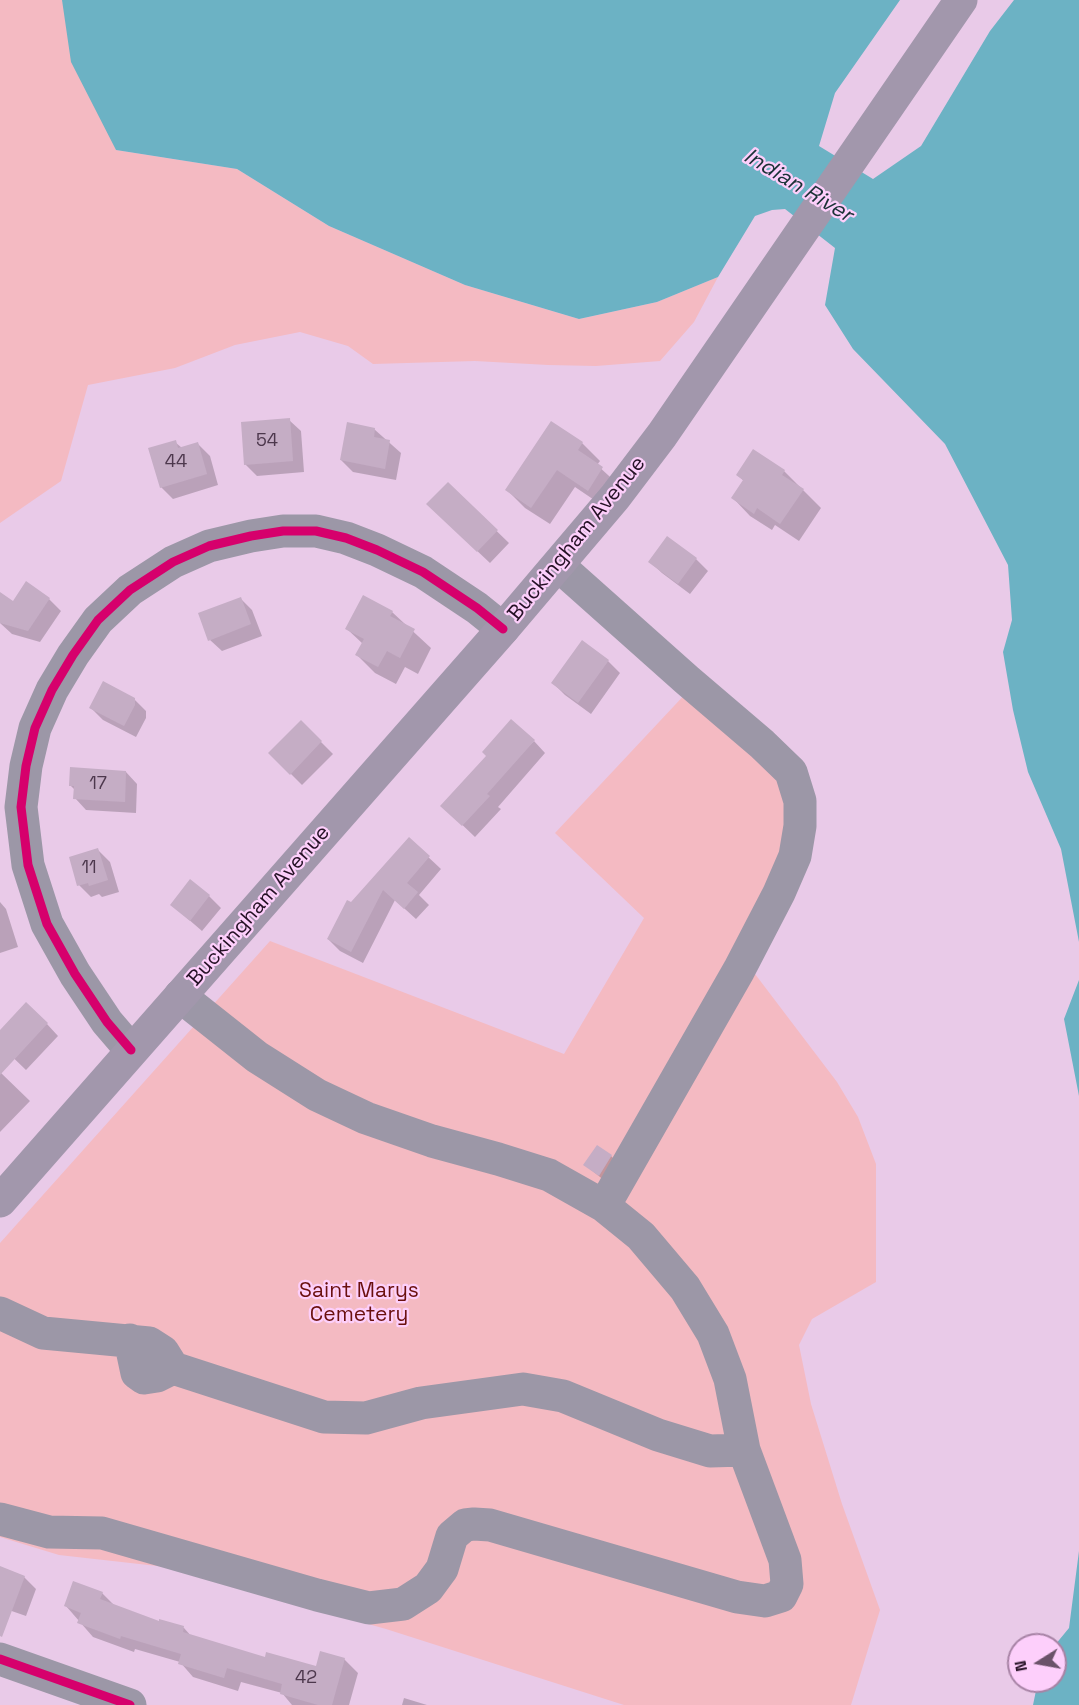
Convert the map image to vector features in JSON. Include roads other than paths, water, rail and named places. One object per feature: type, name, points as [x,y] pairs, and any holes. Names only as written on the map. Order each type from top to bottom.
[{"type":"main road","name":"Buckingham Avenue","points":[[0,1201],[559,566],[662,435],[961,0]]},
{"type":"street","points":[[131,1050],[107,1022],[75,974],[47,924],[28,865],[21,807],[26,766],[35,728],[52,690],[98,620],[130,590],[173,562],[209,546],[283,531],[316,531],[346,538],[423,572],[477,608],[503,629]]},
{"type":"street","points":[[559,566],[791,772],[800,801],[800,826],[795,856],[779,893],[739,970],[604,1206]]},
{"type":"street","points":[[0,1519],[49,1532],[102,1533],[369,1608],[403,1604],[428,1588],[442,1569],[452,1536],[465,1525],[474,1524],[490,1525],[737,1597],[765,1601],[781,1596],[787,1584],[785,1560],[744,1450],[730,1379],[713,1335],[685,1288],[641,1236],[604,1206],[549,1175],[432,1141],[377,1122],[316,1095],[257,1057],[180,996]]},
{"type":"street","points":[[0,1313],[43,1333],[149,1343],[163,1352],[173,1368],[324,1417],[366,1418],[421,1403],[523,1389],[563,1396],[658,1435],[710,1451],[744,1450]]},
{"type":"street","points":[[0,1659],[130,1705]]},
{"type":"water","name":"Indian River","points":[[62,0],[900,0],[835,93],[819,146],[873,179],[921,146],[990,31],[1014,0],[1079,0],[1079,942],[1061,849],[1028,772],[1013,710],[1003,652],[1012,620],[1008,565],[945,444],[853,349],[825,305],[835,248],[785,209],[772,210],[755,216],[718,277],[657,302],[579,319],[465,285],[329,226],[237,169],[116,150],[71,62]]},
{"type":"water","points":[[1079,980],[1079,1096],[1064,1019]]},
{"type":"water","points":[[1079,1551],[1079,1705],[1033,1705],[1036,1693],[1067,1693],[1067,1633],[1065,1633],[1069,1628]]},
{"type":"park label","name":"Saint Marys Cemetery","points":[[359,1303]]}]
